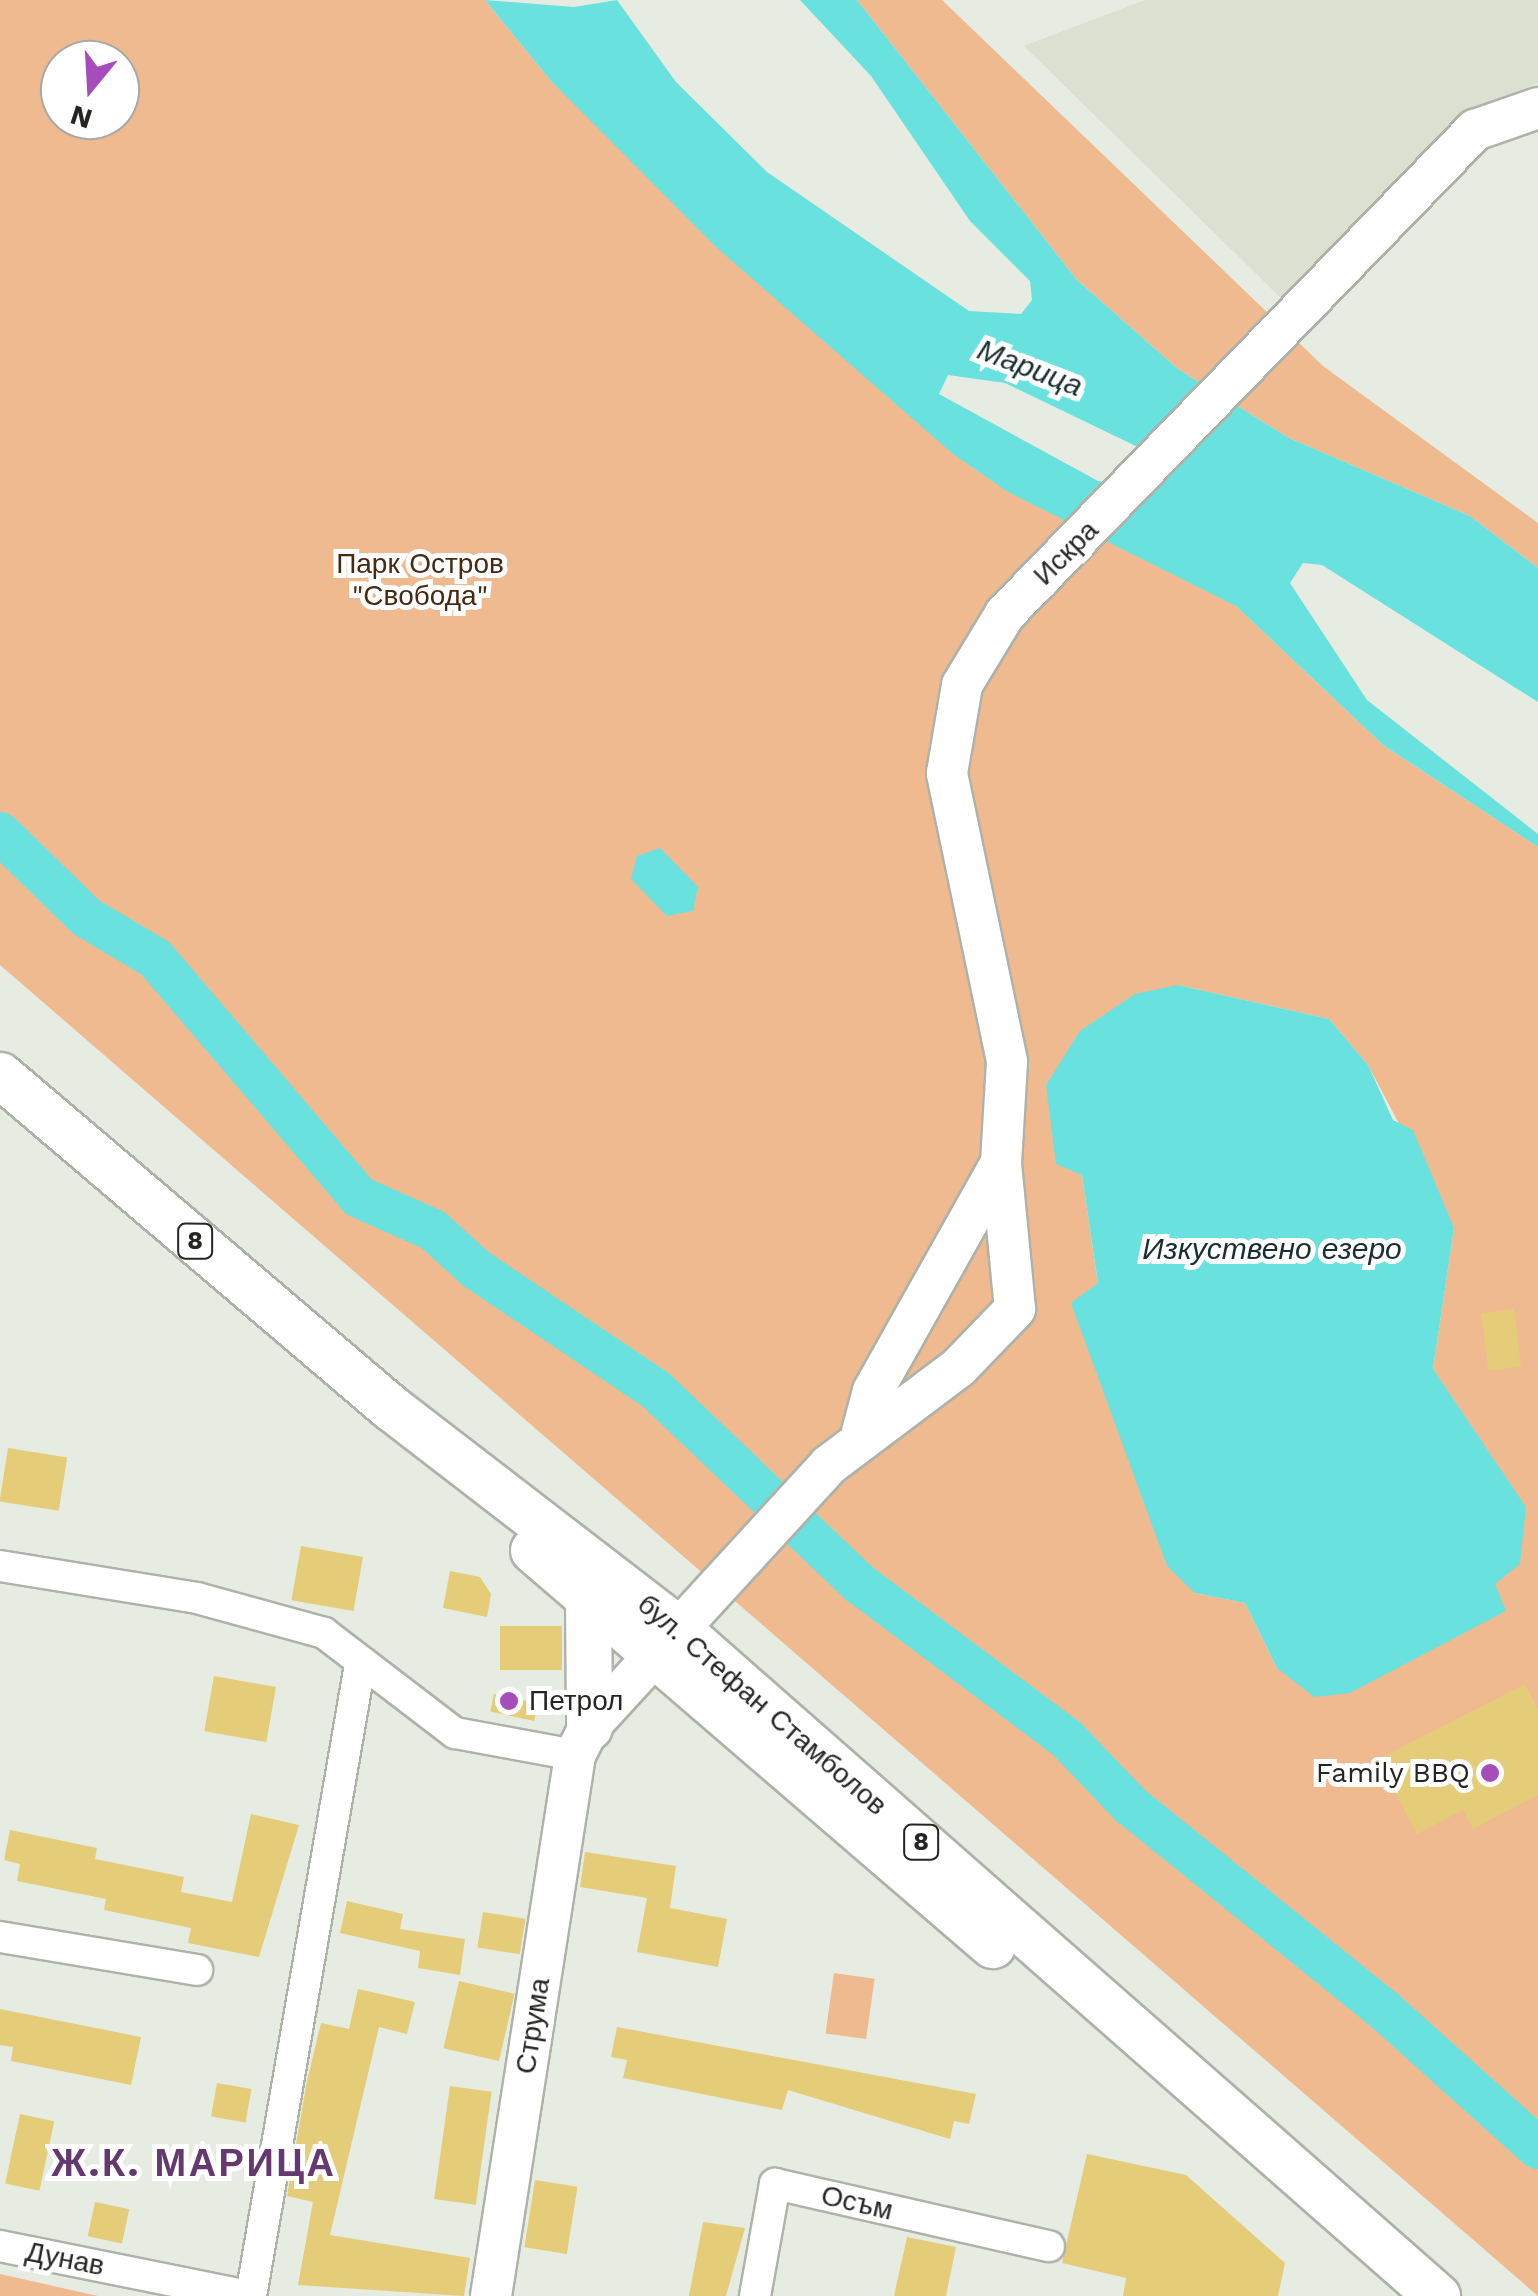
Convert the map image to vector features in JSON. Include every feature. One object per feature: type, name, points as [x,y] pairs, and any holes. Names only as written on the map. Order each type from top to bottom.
[{"type":"main road","name":"бул. Стефан Стамболов","points":[[0,1075],[390,1408],[677,1628],[1437,2296]]},
{"type":"main road","name":"бул. Стефан Стамболов","points":[[390,1408],[588,1600],[677,1628],[1408,2296]]},
{"type":"main road","points":[[582,1741],[588,1600]]},
{"type":"street","name":"Искра","points":[[582,1741],[677,1628],[862,1432],[959,1367],[1014,1309],[1001,1164],[1007,1061],[947,742],[962,685],[1005,614],[1314,305],[1476,130],[1538,108]]},
{"type":"street","points":[[862,1432],[873,1391],[1001,1164]]},
{"type":"street","points":[[0,1566],[197,1598],[324,1634],[455,1732],[582,1741]]},
{"type":"street","points":[[242,2295],[360,1664]]},
{"type":"street","name":"Струма","points":[[490,2296],[582,1741]]},
{"type":"street","points":[[0,1937],[196,1970]]},
{"type":"street","name":"Осъм","points":[[755,2296],[775,2184],[1049,2246]]},
{"type":"street","name":"Дунав","points":[[0,2246],[242,2295]]},
{"type":"shaded area","points":[[1145,0],[1538,0],[1538,83],[1476,107],[1296,313],[1024,46]]},
{"type":"green space","name":"Парк Остров \"Свобода\"","points":[[0,0],[485,0],[551,81],[811,328],[1236,606],[1383,745],[1538,847],[1538,2296],[0,965]],"holes":[[[1178,985],[1329,1019],[1368,1065],[1454,1228],[1433,1369],[1495,1584],[1277,1668],[1245,1603],[1195,1593],[1098,1284],[1082,1175]]]},
{"type":"green space","points":[[857,0],[942,0],[1323,366],[1538,523],[1538,568],[1470,516],[1289,438],[1178,369],[1077,280]]},
{"type":"green space","points":[[834,1973],[875,1979],[866,2039],[826,2033]]},
{"type":"green space","points":[[0,2274],[98,2296],[0,2296]]},
{"type":"water","name":"Марица","points":[[485,0],[574,7],[617,0],[676,82],[767,172],[969,311],[1021,314],[1032,300],[1030,281],[970,221],[871,76],[800,0],[857,0],[1077,280],[1178,369],[1289,438],[1470,516],[1538,568],[1538,702],[1322,565],[1303,563],[1290,583],[1367,700],[1538,834],[1538,847],[1383,745],[1236,606],[1008,492],[953,454],[716,247],[551,81]],"holes":[[[948,375],[1005,383],[1142,449],[1115,483],[1098,481],[939,394]]]},
{"type":"water","points":[[660,848],[698,887],[693,911],[667,916],[631,879],[637,856]]},
{"type":"water","name":"Изкуствено езеро","points":[[1178,985],[1329,1019],[1368,1065],[1393,1120],[1413,1130],[1454,1228],[1433,1369],[1526,1507],[1520,1564],[1495,1584],[1506,1611],[1350,1693],[1314,1697],[1277,1668],[1245,1603],[1195,1593],[1167,1566],[1071,1303],[1098,1283],[1082,1175],[1056,1164],[1046,1085],[1080,1031],[1135,994]]},
{"type":"building","points":[[1514,1309],[1521,1367],[1488,1371],[1481,1313]]},
{"type":"building","points":[[8,1448],[67,1457],[59,1511],[0,1501]]},
{"type":"building","points":[[301,1546],[363,1557],[353,1611],[291,1600]]},
{"type":"building","points":[[450,1571],[480,1577],[491,1594],[487,1617],[443,1608]]},
{"type":"building","points":[[500,1626],[562,1626],[562,1670],[500,1670]]},
{"type":"building","points":[[214,1676],[276,1687],[266,1742],[204,1731]]},
{"type":"building","points":[[1525,1684],[1538,1709],[1538,1795],[1473,1829],[1463,1810],[1417,1834],[1378,1759]]},
{"type":"building","name":"Петрол","points":[[494,1694],[538,1703],[534,1721],[490,1712]]},
{"type":"building","points":[[251,1814],[299,1825],[259,1957],[188,1943],[191,1928],[104,1910],[106,1899],[17,1881],[20,1864],[4,1860],[10,1830],[97,1848],[95,1859],[184,1877],[181,1892],[232,1902]]},
{"type":"building","points":[[585,1852],[676,1866],[670,1908],[727,1919],[718,1967],[637,1952],[647,1898],[580,1887]]},
{"type":"building","points":[[347,1901],[403,1914],[400,1929],[465,1939],[460,1975],[418,1968],[420,1951],[340,1933]]},
{"type":"building","points":[[483,1912],[525,1919],[520,1954],[477,1948]]},
{"type":"building","points":[[459,1981],[515,1994],[499,2061],[443,2048]]},
{"type":"building","points":[[358,1989],[415,2002],[407,2034],[379,2027],[330,2235],[470,2258],[464,2296],[298,2285],[313,2202],[287,2196],[307,2081],[321,2023],[349,2029]]},
{"type":"building","points":[[0,2009],[141,2037],[131,2085],[11,2061],[13,2047],[0,2045]]},
{"type":"building","points":[[617,2027],[976,2094],[969,2124],[954,2121],[950,2139],[788,2090],[782,2110],[623,2078],[627,2060],[611,2057]]},
{"type":"building","points":[[217,2083],[251,2089],[246,2123],[211,2116]]},
{"type":"building","points":[[450,2086],[492,2092],[476,2205],[434,2199]]},
{"type":"building","points":[[20,2114],[54,2121],[39,2191],[5,2183]]},
{"type":"building","points":[[1087,2154],[1186,2175],[1285,2263],[1278,2296],[1123,2296],[1126,2278],[1062,2263]]},
{"type":"building","points":[[535,2180],[577,2187],[567,2254],[524,2247]]},
{"type":"building","points":[[95,2202],[129,2209],[122,2244],[88,2236]]},
{"type":"building","points":[[703,2222],[745,2228],[726,2296],[689,2296]]},
{"type":"building","points":[[907,2237],[956,2247],[946,2296],[894,2296]]},
{"type":"waterway","points":[[0,833],[86,917],[155,958],[359,1197],[433,1230],[476,1269],[656,1390],[860,1584],[1067,1739],[1130,1805],[1383,2009],[1538,2148]]},
{"type":"place","name":"Петрол","points":[[509,1701]]},
{"type":"place","name":"Family BBQ","points":[[1490,1773]]},
{"type":"district","name":"Ж.К. МАРИЦА","points":[[194,2164]]}]
